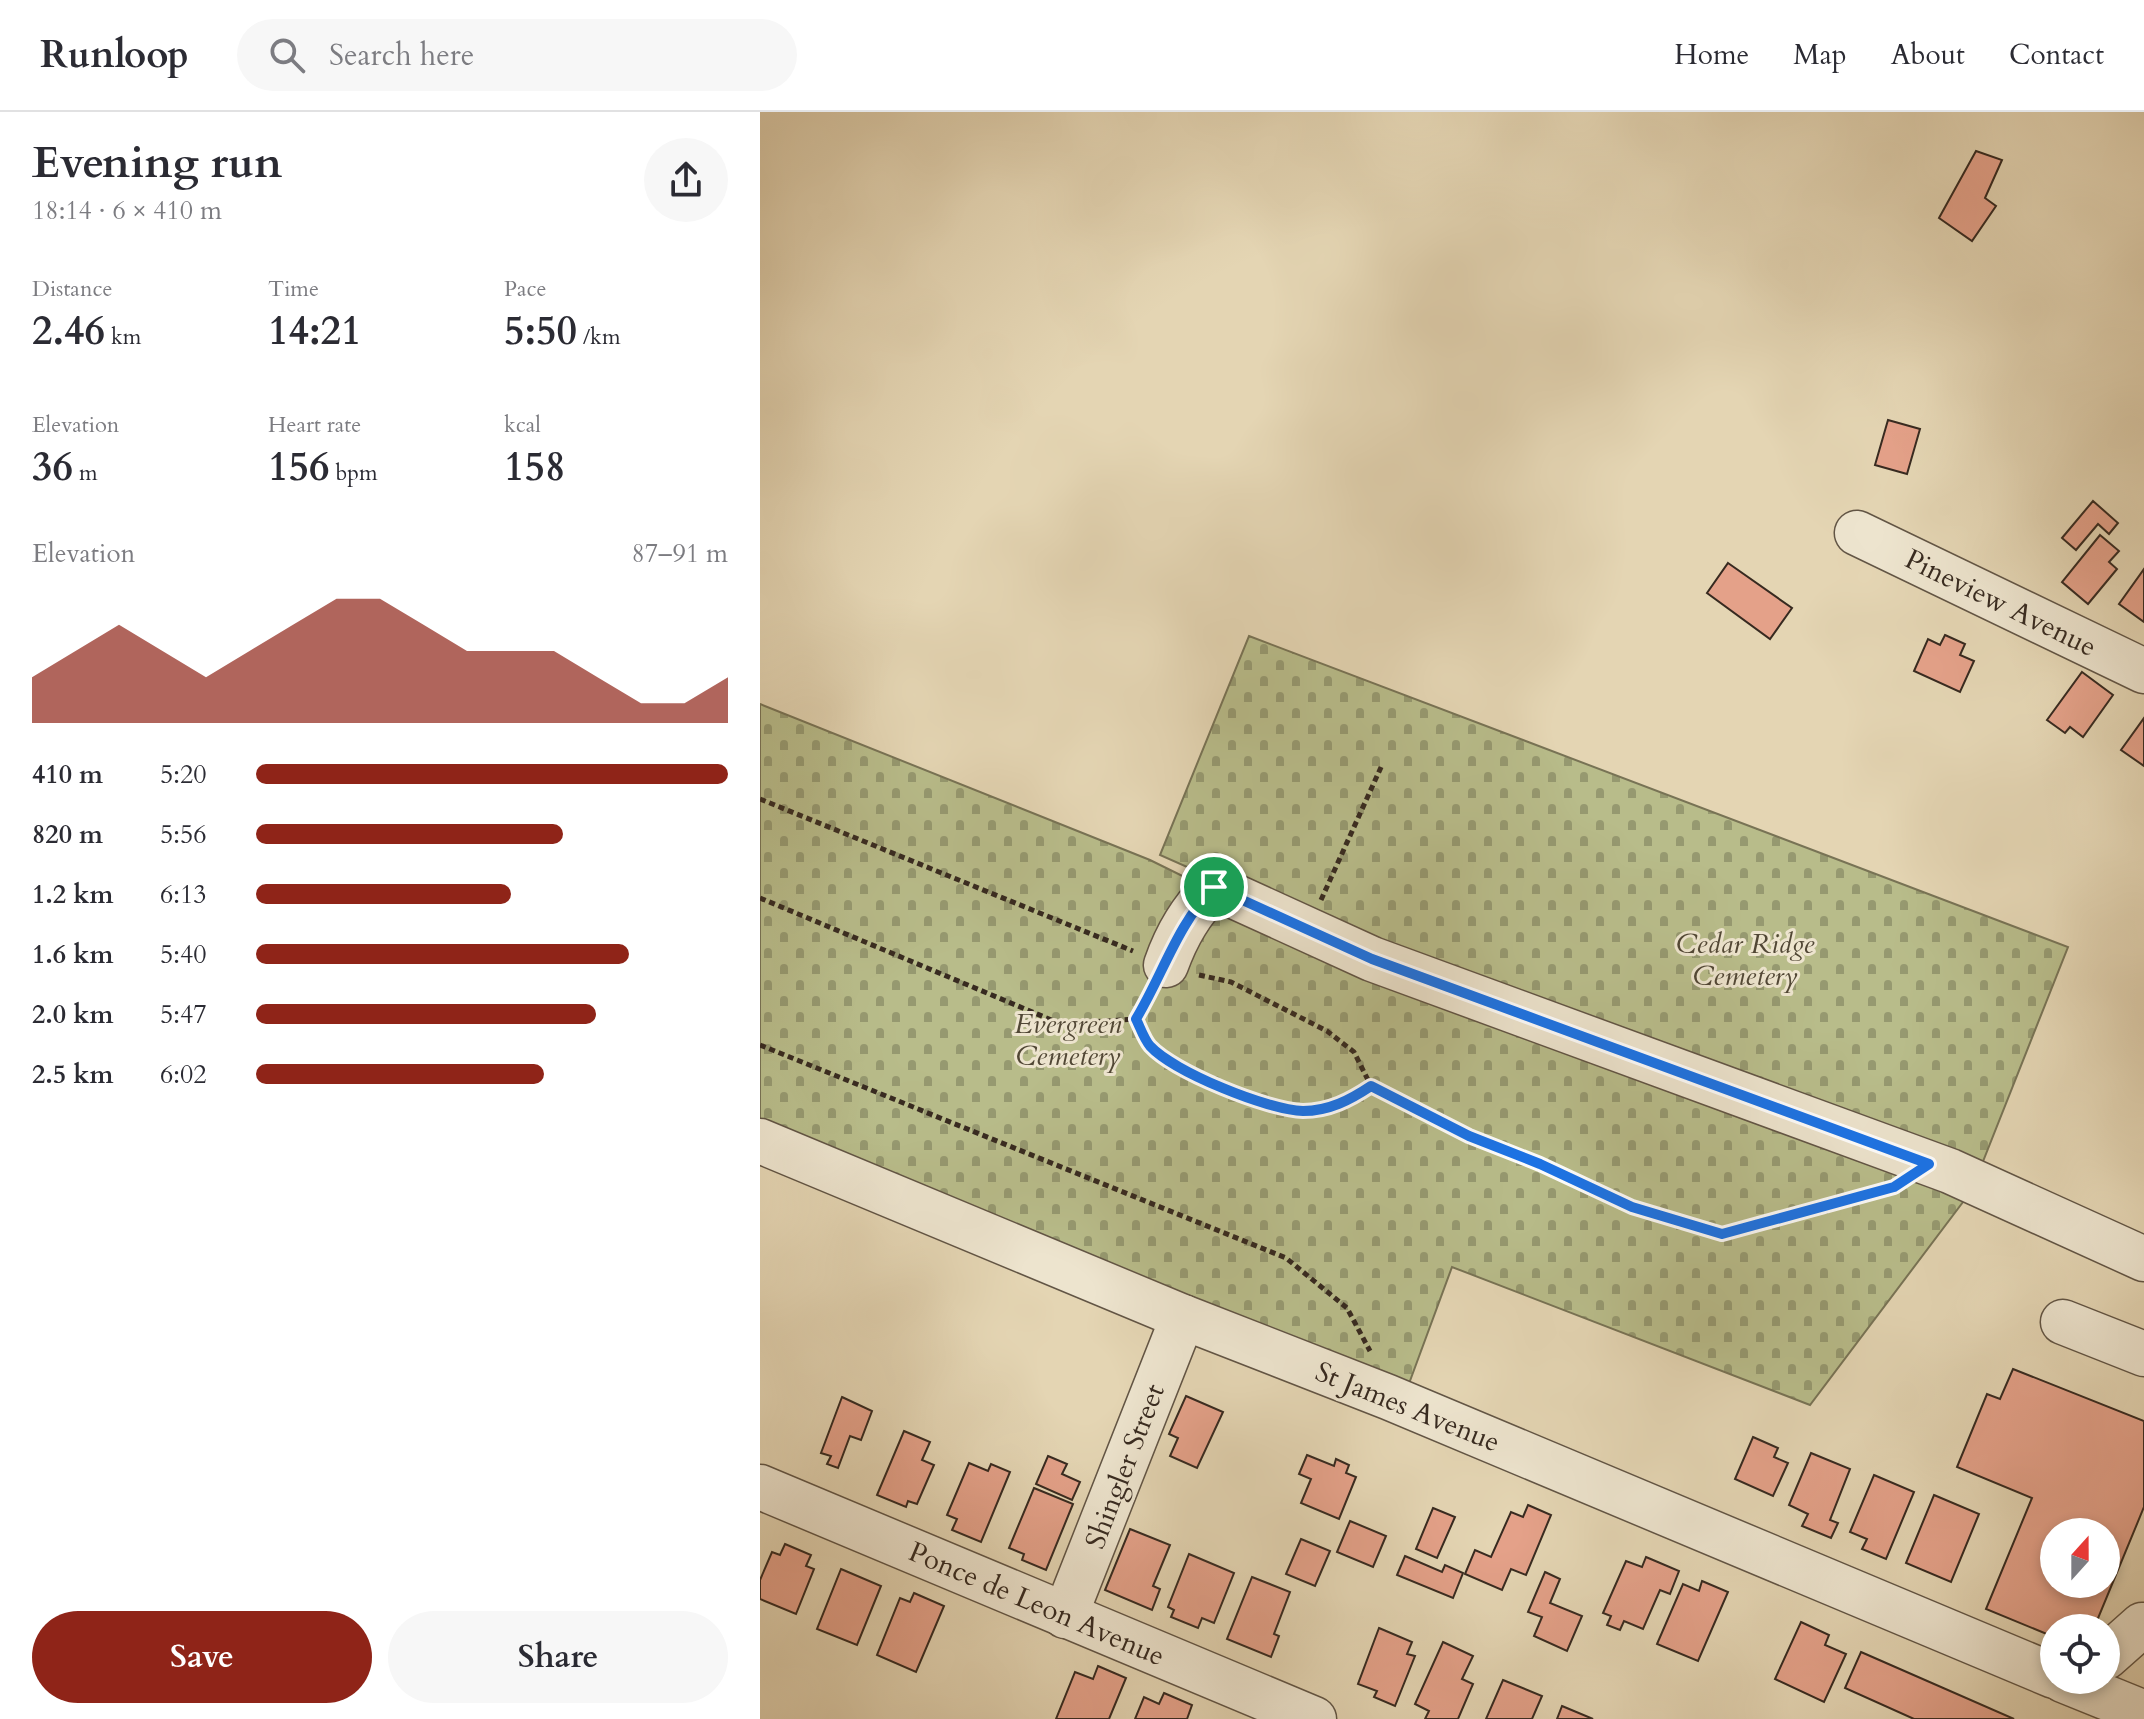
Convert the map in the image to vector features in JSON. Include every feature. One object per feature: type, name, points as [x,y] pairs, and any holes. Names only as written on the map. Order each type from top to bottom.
[{"type":"street","name":"Pineview Avenue","points":[[1857,533],[2144,671]]},
{"type":"street","points":[[1166,965],[1177,936],[1195,907],[1214,887],[1372,959],[1940,1168],[2144,1259]]},
{"type":"street","name":"St James Avenue","points":[[760,1141],[1183,1317],[2040,1662]]},
{"type":"street","name":"Shingler Street","points":[[1065,1616],[1183,1317]]},
{"type":"street","points":[[2063,1322],[2144,1354]]},
{"type":"street","name":"Ponce de Leon Avenue","points":[[760,1487],[1314,1719]]},
{"type":"street","points":[[2120,1642],[2143,1624]]},
{"type":"street","name":"St James Avenue","points":[[2106,1694],[2136,1711]]},
{"type":"path","points":[[1307,930],[1382,765]]},
{"type":"path","points":[[760,799],[1166,965],[1231,982],[1327,1031],[1354,1052],[1371,1086],[1469,1136],[1540,1164],[1632,1207],[1722,1234],[1894,1187],[1940,1168]]},
{"type":"path","points":[[760,898],[1061,1024],[1136,1019]]},
{"type":"path","points":[[1136,1019],[1166,965]]},
{"type":"path","points":[[1136,1019],[1150,1046],[1213,1085],[1263,1103],[1303,1111],[1344,1104],[1371,1086]]},
{"type":"path","points":[[760,1045],[1286,1258],[1347,1308],[1373,1357],[1388,1397]]},
{"type":"green space","name":"Cedar Ridge Cemetery","points":[[1249,636],[2068,947],[1978,1174],[1381,953],[1160,855]]},
{"type":"green space","name":"Evergreen Cemetery","points":[[760,704],[1150,860],[1369,968],[1969,1194],[1810,1405],[1452,1267],[1407,1389],[760,1126]]},
{"type":"building","points":[[1976,151],[2002,160],[1985,198],[1996,206],[1972,241],[1939,218]]},
{"type":"building","points":[[1888,420],[1920,429],[1907,474],[1875,465]]},
{"type":"building","points":[[2093,501],[2118,523],[2109,534],[2098,524],[2076,550],[2062,538]]},
{"type":"building","points":[[2100,535],[2119,551],[2109,562],[2117,569],[2088,604],[2062,582]]},
{"type":"building","points":[[1728,563],[1792,608],[1770,639],[1707,593]]},
{"type":"building","points":[[2144,569],[2144,622],[2119,604]]},
{"type":"building","points":[[1945,635],[1965,644],[1960,655],[1974,661],[1960,692],[1914,671],[1928,639],[1940,645]]},
{"type":"building","points":[[2082,672],[2113,695],[2083,737],[2070,727],[2065,733],[2047,720]]},
{"type":"building","points":[[2144,718],[2144,766],[2121,750]]},
{"type":"building","points":[[2013,1369],[2144,1421],[2144,1507],[2120,1565],[2120,1518],[2040,1518],[2040,1598],[2106,1598],[2100,1614],[2040,1614],[2040,1631],[1986,1609],[2032,1498],[1957,1467],[1987,1394],[2000,1399]]},
{"type":"building","points":[[1186,1396],[1223,1412],[1197,1468],[1170,1456],[1178,1438],[1169,1434]]},
{"type":"building","points":[[842,1397],[872,1411],[861,1440],[850,1436],[838,1468],[827,1464],[831,1456],[821,1453]]},
{"type":"building","points":[[904,1431],[930,1442],[922,1460],[934,1465],[917,1504],[908,1501],[906,1507],[877,1495]]},
{"type":"building","points":[[1753,1437],[1778,1448],[1774,1457],[1788,1463],[1773,1496],[1735,1479]]},
{"type":"building","points":[[1811,1453],[1850,1469],[1830,1520],[1838,1523],[1831,1538],[1802,1526],[1808,1514],[1789,1505]]},
{"type":"building","points":[[1307,1455],[1334,1466],[1336,1459],[1349,1465],[1346,1473],[1356,1477],[1339,1519],[1301,1503],[1311,1479],[1299,1474]]},
{"type":"building","points":[[1048,1456],[1067,1464],[1062,1474],[1080,1482],[1072,1500],[1036,1484]]},
{"type":"building","points":[[969,1463],[988,1471],[991,1464],[1010,1472],[981,1542],[952,1530],[957,1519],[947,1515]]},
{"type":"building","points":[[1874,1475],[1914,1492],[1886,1559],[1862,1549],[1867,1539],[1850,1532]]},
{"type":"building","points":[[1034,1488],[1073,1504],[1046,1570],[1022,1560],[1024,1554],[1009,1548]]},
{"type":"building","points":[[1934,1495],[1979,1514],[1951,1582],[1906,1563]]},
{"type":"building","points":[[1528,1505],[1551,1515],[1526,1575],[1511,1569],[1502,1590],[1465,1574],[1475,1550],[1491,1557],[1511,1512],[1523,1517]]},
{"type":"building","points":[[1433,1508],[1455,1517],[1437,1558],[1416,1549]]},
{"type":"building","points":[[1350,1521],[1386,1536],[1373,1567],[1337,1552]]},
{"type":"building","points":[[1130,1529],[1170,1545],[1153,1586],[1160,1589],[1152,1610],[1105,1590]]},
{"type":"building","points":[[1301,1539],[1330,1551],[1315,1586],[1286,1574]]},
{"type":"building","points":[[785,1544],[811,1555],[806,1566],[814,1569],[796,1614],[760,1599],[760,1580],[772,1552],[780,1555]]},
{"type":"building","points":[[1189,1554],[1234,1573],[1214,1623],[1202,1618],[1198,1628],[1171,1617],[1174,1610],[1168,1607]]},
{"type":"building","points":[[1405,1556],[1442,1572],[1445,1565],[1463,1573],[1453,1598],[1397,1575]]},
{"type":"building","points":[[1646,1557],[1679,1571],[1670,1594],[1660,1590],[1643,1629],[1624,1621],[1620,1630],[1607,1625],[1611,1616],[1603,1613],[1626,1561],[1642,1567]]},
{"type":"building","points":[[841,1569],[881,1586],[857,1645],[817,1629]]},
{"type":"building","points":[[1545,1572],[1560,1579],[1550,1603],[1582,1616],[1567,1651],[1534,1636],[1542,1617],[1528,1612]]},
{"type":"building","points":[[1252,1577],[1290,1592],[1274,1634],[1279,1636],[1271,1657],[1227,1639]]},
{"type":"building","points":[[1702,1581],[1728,1592],[1698,1661],[1657,1644],[1683,1584],[1699,1591]]},
{"type":"building","points":[[914,1593],[944,1606],[916,1672],[877,1655],[900,1598],[910,1602]]},
{"type":"building","points":[[1801,1622],[1829,1635],[1825,1645],[1846,1654],[1824,1702],[1775,1679]]},
{"type":"building","points":[[1379,1628],[1412,1642],[1407,1654],[1415,1656],[1395,1706],[1374,1697],[1377,1691],[1358,1684]]},
{"type":"building","points":[[1443,1642],[1473,1656],[1462,1679],[1473,1684],[1458,1719],[1425,1719],[1429,1711],[1415,1704]]},
{"type":"building","points":[[1861,1652],[2014,1719],[1914,1719],[1845,1688]]},
{"type":"building","points":[[1098,1666],[1126,1678],[1109,1719],[1056,1719],[1075,1672],[1093,1679]]},
{"type":"building","points":[[1503,1680],[1542,1696],[1532,1719],[1486,1719]]},
{"type":"building","points":[[1164,1693],[1192,1705],[1187,1719],[1135,1719],[1144,1697],[1159,1704]]},
{"type":"building","points":[[1562,1706],[1593,1719],[1557,1719]]},
{"type":"route","points":[[1214,887],[1372,959],[1929,1164],[1894,1187],[1722,1234],[1632,1207],[1540,1164],[1469,1136],[1371,1086],[1344,1104],[1303,1111],[1263,1103],[1213,1085],[1150,1046],[1136,1019],[1166,965],[1177,936],[1195,907],[1214,887]]}]
